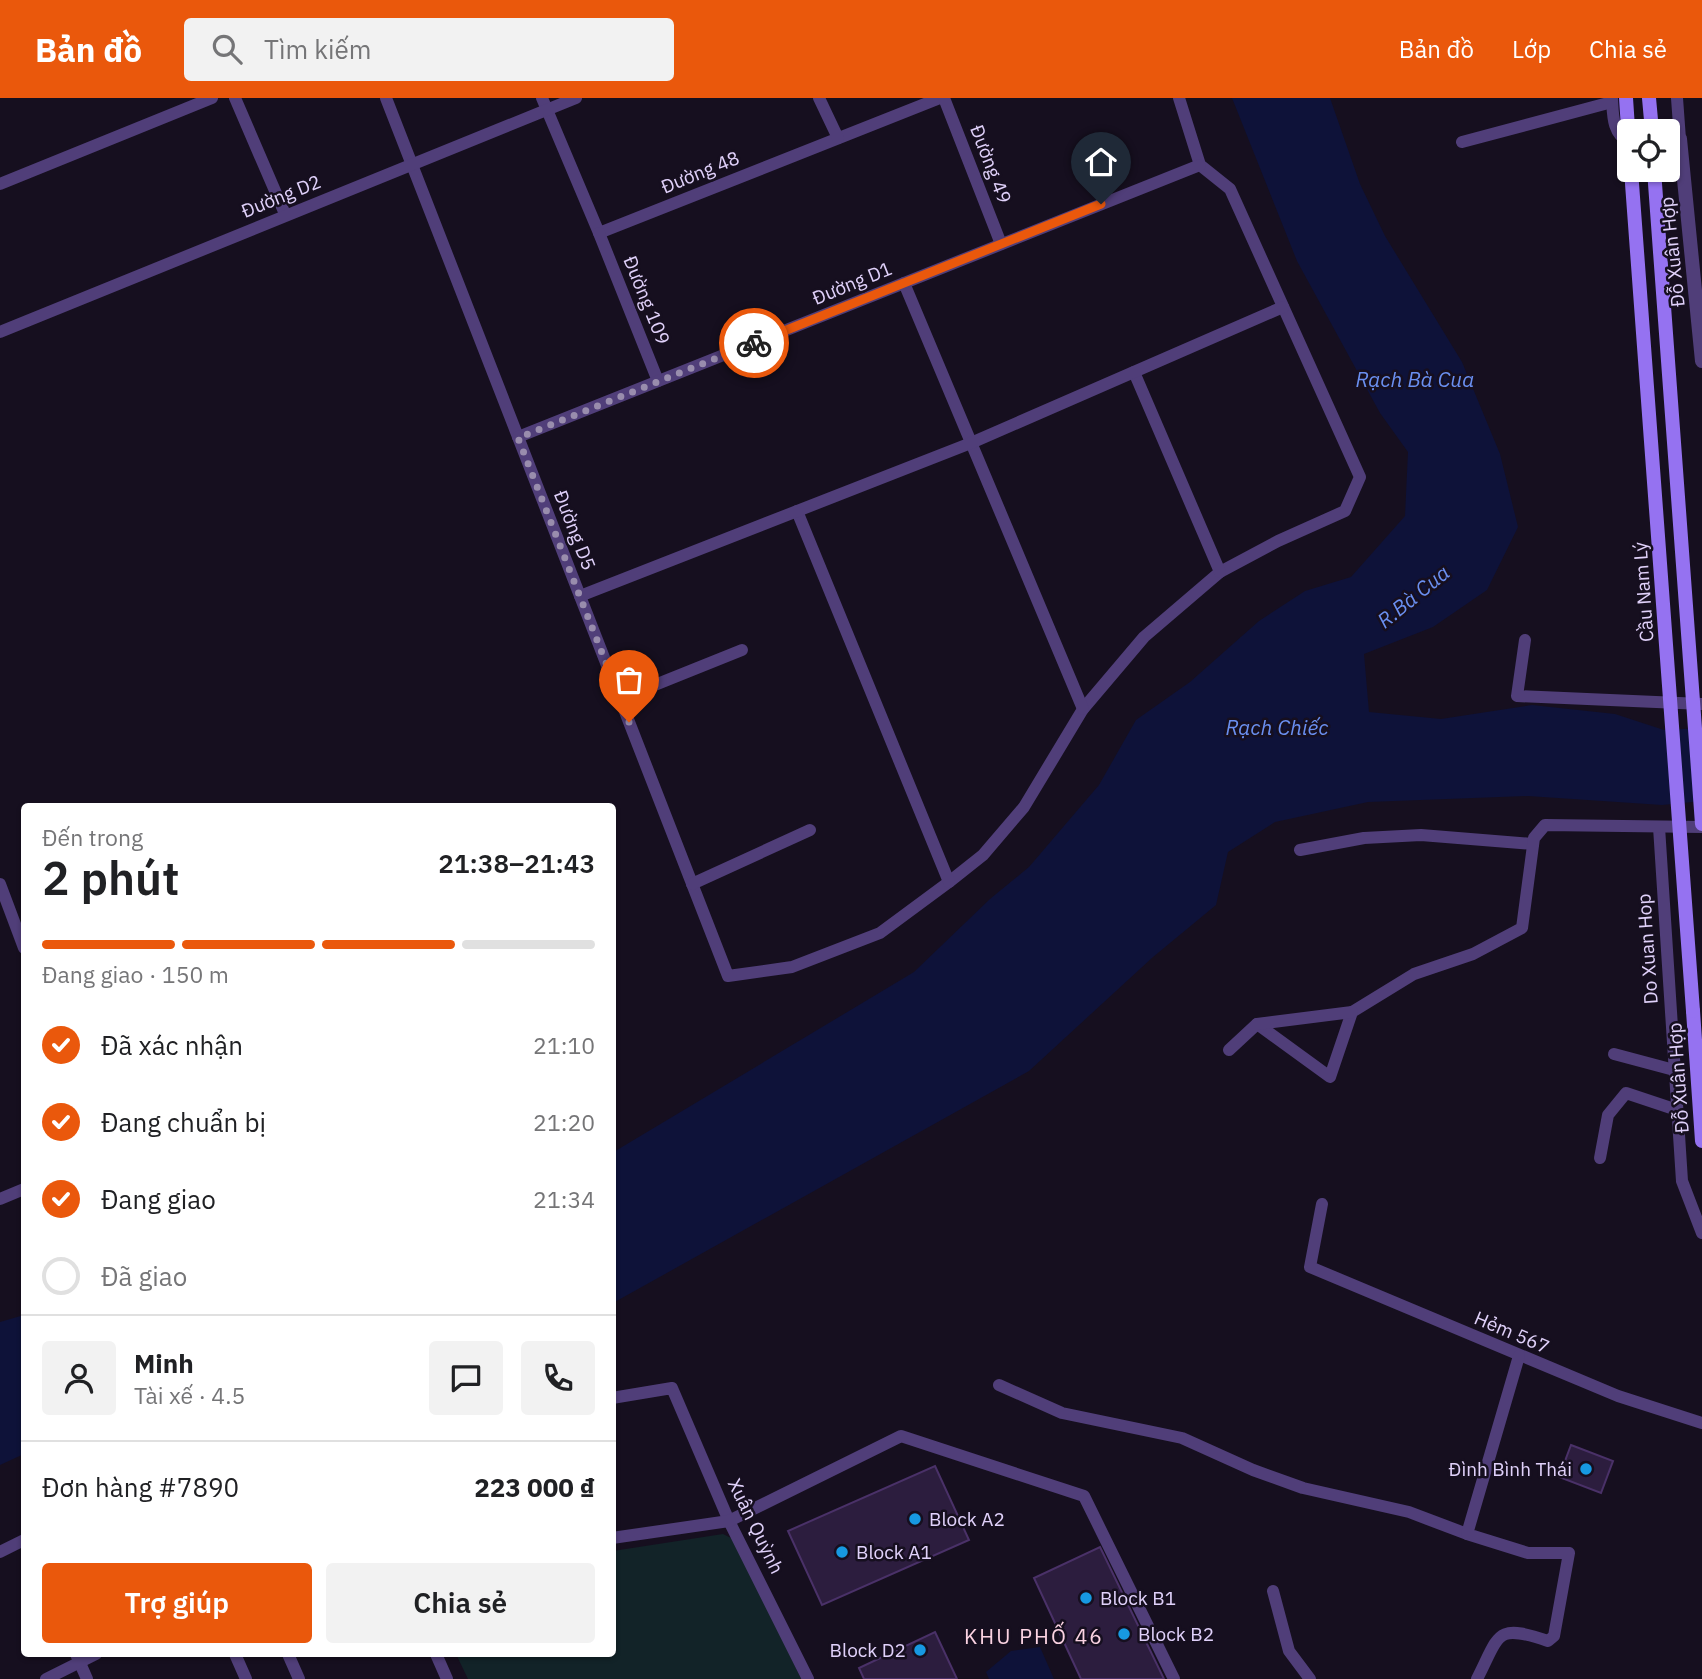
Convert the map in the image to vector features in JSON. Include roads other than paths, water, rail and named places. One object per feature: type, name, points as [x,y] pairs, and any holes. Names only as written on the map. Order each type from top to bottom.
[{"type":"main road","points":[[1649,98],[1650,119]]},
{"type":"main road","points":[[1617,99],[1623,119]]},
{"type":"main road","name":"Cầu Nam Lý","points":[[1632,182],[1693,1012]]},
{"type":"main road","points":[[1655,182],[1702,825]]},
{"type":"main road","name":"Đỗ Xuân Hợp","points":[[1693,1012],[1702,1141]]},
{"type":"street","points":[[0,184],[212,98]]},
{"type":"street","points":[[235,98],[285,214]]},
{"type":"street","name":"Đường D5","points":[[386,98],[728,976],[792,967],[880,933],[948,882]]},
{"type":"street","name":"Đường D2","points":[[0,332],[285,214],[412,165],[544,104],[576,98]]},
{"type":"street","points":[[819,98],[838,138]]},
{"type":"street","name":"Đường 48","points":[[599,233],[942,98]]},
{"type":"street","name":"Đường 49","points":[[942,98],[1001,244]]},
{"type":"street","points":[[797,511],[948,882],[983,855],[1024,807],[1083,709],[1143,637],[1220,572],[1278,541],[1345,511],[1360,477],[1230,189],[1200,165],[1180,98]]},
{"type":"street","name":"Đỗ Xuân Hợp","points":[[1676,119],[1677,98]]},
{"type":"street","points":[[1462,142],[1617,99]]},
{"type":"street","points":[[544,104],[599,233]]},
{"type":"street","name":"Đường D1","points":[[518,438],[1200,165]]},
{"type":"street","name":"Đỗ Xuân Hợp","points":[[1679,182],[1702,361]]},
{"type":"street","name":"Đường 109","points":[[599,233],[658,382]]},
{"type":"street","points":[[904,283],[1083,709]]},
{"type":"street","points":[[580,596],[971,443],[1283,307]]},
{"type":"street","points":[[1134,372],[1220,572]]},
{"type":"street","points":[[1525,640],[1517,696],[1702,704]]},
{"type":"street","points":[[620,699],[742,650]]},
{"type":"street","points":[[1229,1050],[1257,1024],[1352,1012],[1414,974],[1473,954],[1522,928],[1533,844],[1538,830],[1545,825],[1702,825]]},
{"type":"street","name":"Do Xuan Hop","points":[[1659,827],[1682,1181],[1702,1233]]},
{"type":"street","points":[[692,884],[810,830]]},
{"type":"street","points":[[1300,850],[1364,838],[1421,835],[1533,844]]},
{"type":"street","points":[[0,884],[21,940]]},
{"type":"street","points":[[1257,1024],[1330,1077],[1352,1012]]},
{"type":"street","points":[[1614,1054],[1674,1070]]},
{"type":"street","points":[[1600,1158],[1608,1115],[1626,1093],[1677,1110]]},
{"type":"street","points":[[0,1199],[21,1190]]},
{"type":"street","name":"Hẻm 567","points":[[1322,1204],[1310,1267],[1618,1396],[1702,1423]]},
{"type":"street","points":[[1467,1534],[1519,1356]]},
{"type":"street","points":[[999,1385],[1062,1413],[1182,1438],[1252,1470],[1303,1488],[1409,1512],[1528,1553],[1569,1553],[1554,1636],[1548,1641],[1522,1632],[1507,1631],[1499,1636],[1477,1679]]},
{"type":"street","name":"Xuân Quỳnh","points":[[616,1397],[672,1388],[729,1521],[808,1679]]},
{"type":"street","points":[[616,1537],[729,1521],[901,1436],[1084,1496],[1174,1679]]},
{"type":"street","points":[[0,1552],[21,1542]]},
{"type":"street","points":[[1273,1591],[1289,1651],[1310,1679]]},
{"type":"street","points":[[46,1679],[77,1657],[87,1679]]},
{"type":"street","points":[[235,1657],[246,1679]]},
{"type":"street","points":[[289,1657],[299,1679]]},
{"type":"street","points":[[437,1657],[447,1679]]},
{"type":"water","name":"Rạch Chiếc","points":[[1232,98],[1330,98],[1360,184],[1385,236],[1462,362],[1500,454],[1518,527],[1487,590],[1433,627],[1364,654],[1369,712],[1441,719],[1532,705],[1615,714],[1664,730],[1702,728],[1702,801],[1662,805],[1528,796],[1368,802],[1275,822],[1228,852],[1216,905],[1153,957],[1029,1071],[616,1301],[616,1151],[914,972],[990,899],[1029,867],[1099,785],[1136,720],[1190,682],[1259,621],[1305,591],[1351,577],[1405,516],[1408,452],[1380,413],[1297,261]]},
{"type":"water","points":[[21,1316],[21,1455],[0,1465],[0,1322]]},
{"type":"water","points":[[1040,1647],[1054,1679],[989,1679],[986,1672],[1011,1651]]},
{"type":"place","name":"Đình Bình Thái","points":[[1586,1469]]},
{"type":"place","name":"Block A2","points":[[915,1519]]},
{"type":"place","name":"Block A1","points":[[842,1552]]},
{"type":"place","name":"Block B1","points":[[1086,1598]]},
{"type":"place","name":"Block B2","points":[[1124,1634]]},
{"type":"place","name":"Block D2","points":[[920,1650]]},
{"type":"district","name":"KHU PHỐ 46","points":[[1034,1636]]},
{"type":"water label","name":"Rạch Bà Cua","points":[[1415,379]]},
{"type":"water label","name":"R.Bà Cua","points":[[1413,596]]}]
